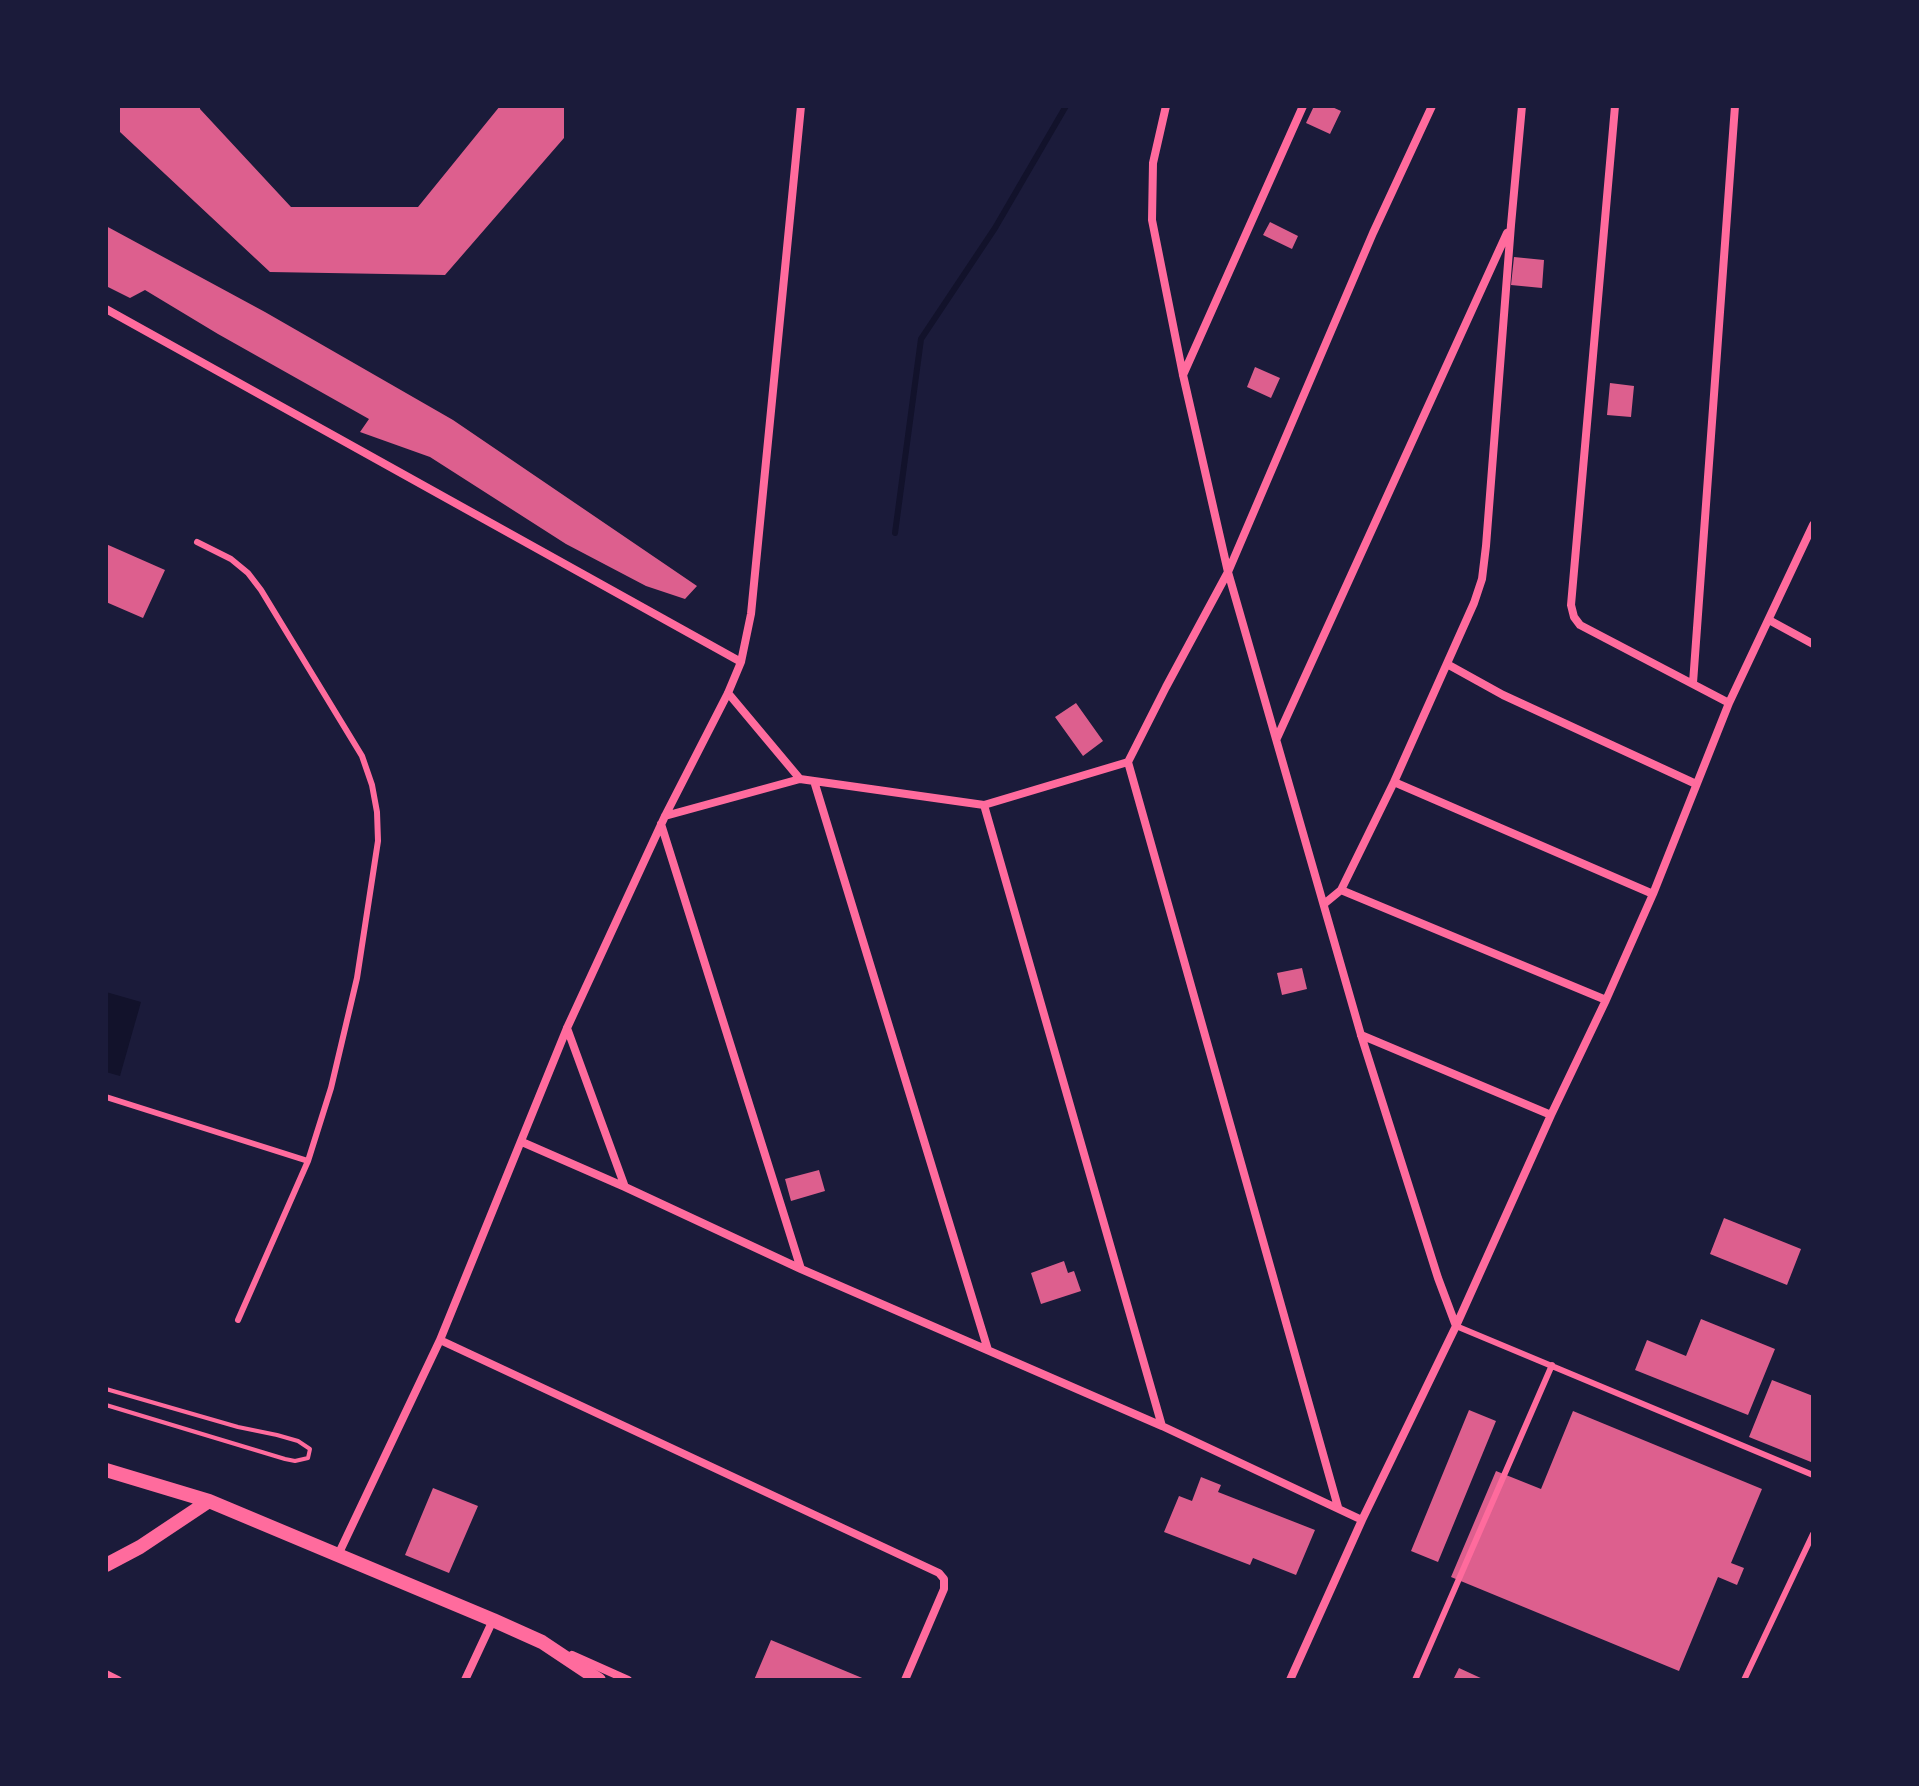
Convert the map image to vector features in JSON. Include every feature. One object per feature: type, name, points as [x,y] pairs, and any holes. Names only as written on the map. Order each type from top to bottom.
[{"type":"street","points":[[338,1555],[440,1340],[567,1028],[663,820],[741,662],[751,614],[801,106]]},
{"type":"street","points":[[1166,106],[1153,163],[1152,220],[1183,375],[1228,572],[1361,1035],[1456,1326]]},
{"type":"street","points":[[1183,375],[1303,106]]},
{"type":"street","points":[[1338,1507],[1128,762],[1228,572],[1373,233],[1432,106]]},
{"type":"street","points":[[1324,904],[1341,890],[1394,782],[1482,579],[1522,106]]},
{"type":"street","points":[[1615,106],[1571,605],[1580,625],[1729,703]]},
{"type":"street","points":[[1693,683],[1735,106]]},
{"type":"street","points":[[1277,738],[1511,225]]},
{"type":"street","points":[[106,309],[741,662]]},
{"type":"street","points":[[1290,1680],[1606,1000],[1653,894],[1729,703],[1813,525]]},
{"type":"street","points":[[1769,620],[1813,644]]},
{"type":"street","points":[[1447,664],[1503,695],[1696,784]]},
{"type":"street","points":[[728,693],[800,779]]},
{"type":"street","points":[[663,820],[800,779],[984,805],[1128,762]]},
{"type":"street","points":[[814,781],[988,1350]]},
{"type":"street","points":[[1394,782],[1653,894]]},
{"type":"street","points":[[984,805],[1162,1426]]},
{"type":"street","points":[[663,820],[801,1269]]},
{"type":"street","points":[[1341,890],[1606,1000]]},
{"type":"street","points":[[567,1028],[625,1187]]},
{"type":"street","points":[[1361,1035],[1551,1115]]},
{"type":"street","points":[[522,1142],[801,1269],[1162,1426],[1362,1520]]},
{"type":"street","points":[[440,1340],[939,1573],[944,1579],[944,1589],[905,1680]]},
{"type":"street","points":[[106,1470],[209,1501],[628,1680]]},
{"type":"street","points":[[106,1565],[140,1547],[209,1501]]},
{"type":"street","points":[[465,1680],[493,1620]]},
{"type":"street","points":[[542,1642],[599,1680]]},
{"type":"street","points":[[106,1674],[118,1680]]},
{"type":"lane","points":[[197,542],[231,559],[248,573],[261,590],[362,756],[377,812],[378,841],[357,978],[331,1088],[308,1161],[238,1320]]},
{"type":"lane","points":[[106,1097],[308,1161]]},
{"type":"lane","points":[[1456,1326],[1813,1475]]},
{"type":"lane","points":[[1415,1680],[1552,1365]]},
{"type":"lane","points":[[1744,1680],[1813,1534]]},
{"type":"path","points":[[106,1389],[298,1441],[310,1449],[308,1458],[295,1461],[285,1459],[106,1405]]},
{"type":"shaded area","points":[[106,992],[141,1002],[120,1076],[106,1072]]},
{"type":"building","points":[[120,106],[200,106],[291,207],[418,207],[500,106],[564,106],[564,138],[445,275],[270,272],[120,132]]},
{"type":"building","points":[[1314,106],[1330,106],[1341,111],[1330,134],[1306,123]]},
{"type":"building","points":[[1270,222],[1298,236],[1292,249],[1263,235]]},
{"type":"building","points":[[106,226],[265,312],[453,420],[697,586],[685,599],[646,586],[566,544],[430,457],[360,432],[369,419],[145,290],[130,298],[106,286]]},
{"type":"building","points":[[1514,257],[1544,260],[1542,288],[1511,285]]},
{"type":"building","points":[[1255,367],[1280,378],[1271,398],[1247,387]]},
{"type":"building","points":[[1610,383],[1634,386],[1631,417],[1607,415]]},
{"type":"building","points":[[106,544],[165,570],[143,618],[106,602]]},
{"type":"building","points":[[1076,703],[1103,741],[1083,756],[1055,717]]},
{"type":"building","points":[[1302,968],[1307,989],[1282,995],[1277,973]]},
{"type":"building","points":[[819,1170],[825,1191],[791,1201],[785,1179]]},
{"type":"building","points":[[1724,1218],[1801,1249],[1787,1285],[1710,1254]]},
{"type":"building","points":[[1064,1261],[1068,1273],[1074,1271],[1081,1291],[1041,1304],[1031,1273]]},
{"type":"building","points":[[1701,1319],[1775,1349],[1748,1415],[1635,1370],[1647,1340],[1686,1356]]},
{"type":"building","points":[[1772,1380],[1813,1396],[1811,1462],[1749,1437]]},
{"type":"building","points":[[1469,1410],[1496,1421],[1438,1562],[1411,1551]]},
{"type":"building","points":[[1573,1411],[1762,1489],[1731,1563],[1744,1568],[1737,1585],[1718,1577],[1679,1671],[1451,1577],[1496,1471],[1541,1489]]},
{"type":"building","points":[[1201,1477],[1221,1485],[1218,1492],[1315,1530],[1296,1575],[1253,1558],[1250,1565],[1164,1532],[1179,1496],[1192,1501]]},
{"type":"building","points":[[433,1488],[478,1506],[449,1573],[405,1555]]},
{"type":"building","points":[[771,1640],[867,1680],[754,1680]]},
{"type":"building","points":[[1459,1668],[1485,1680],[1453,1680]]},
{"type":"waterway","points":[[895,533],[921,339],[995,228],[1066,106]]}]
